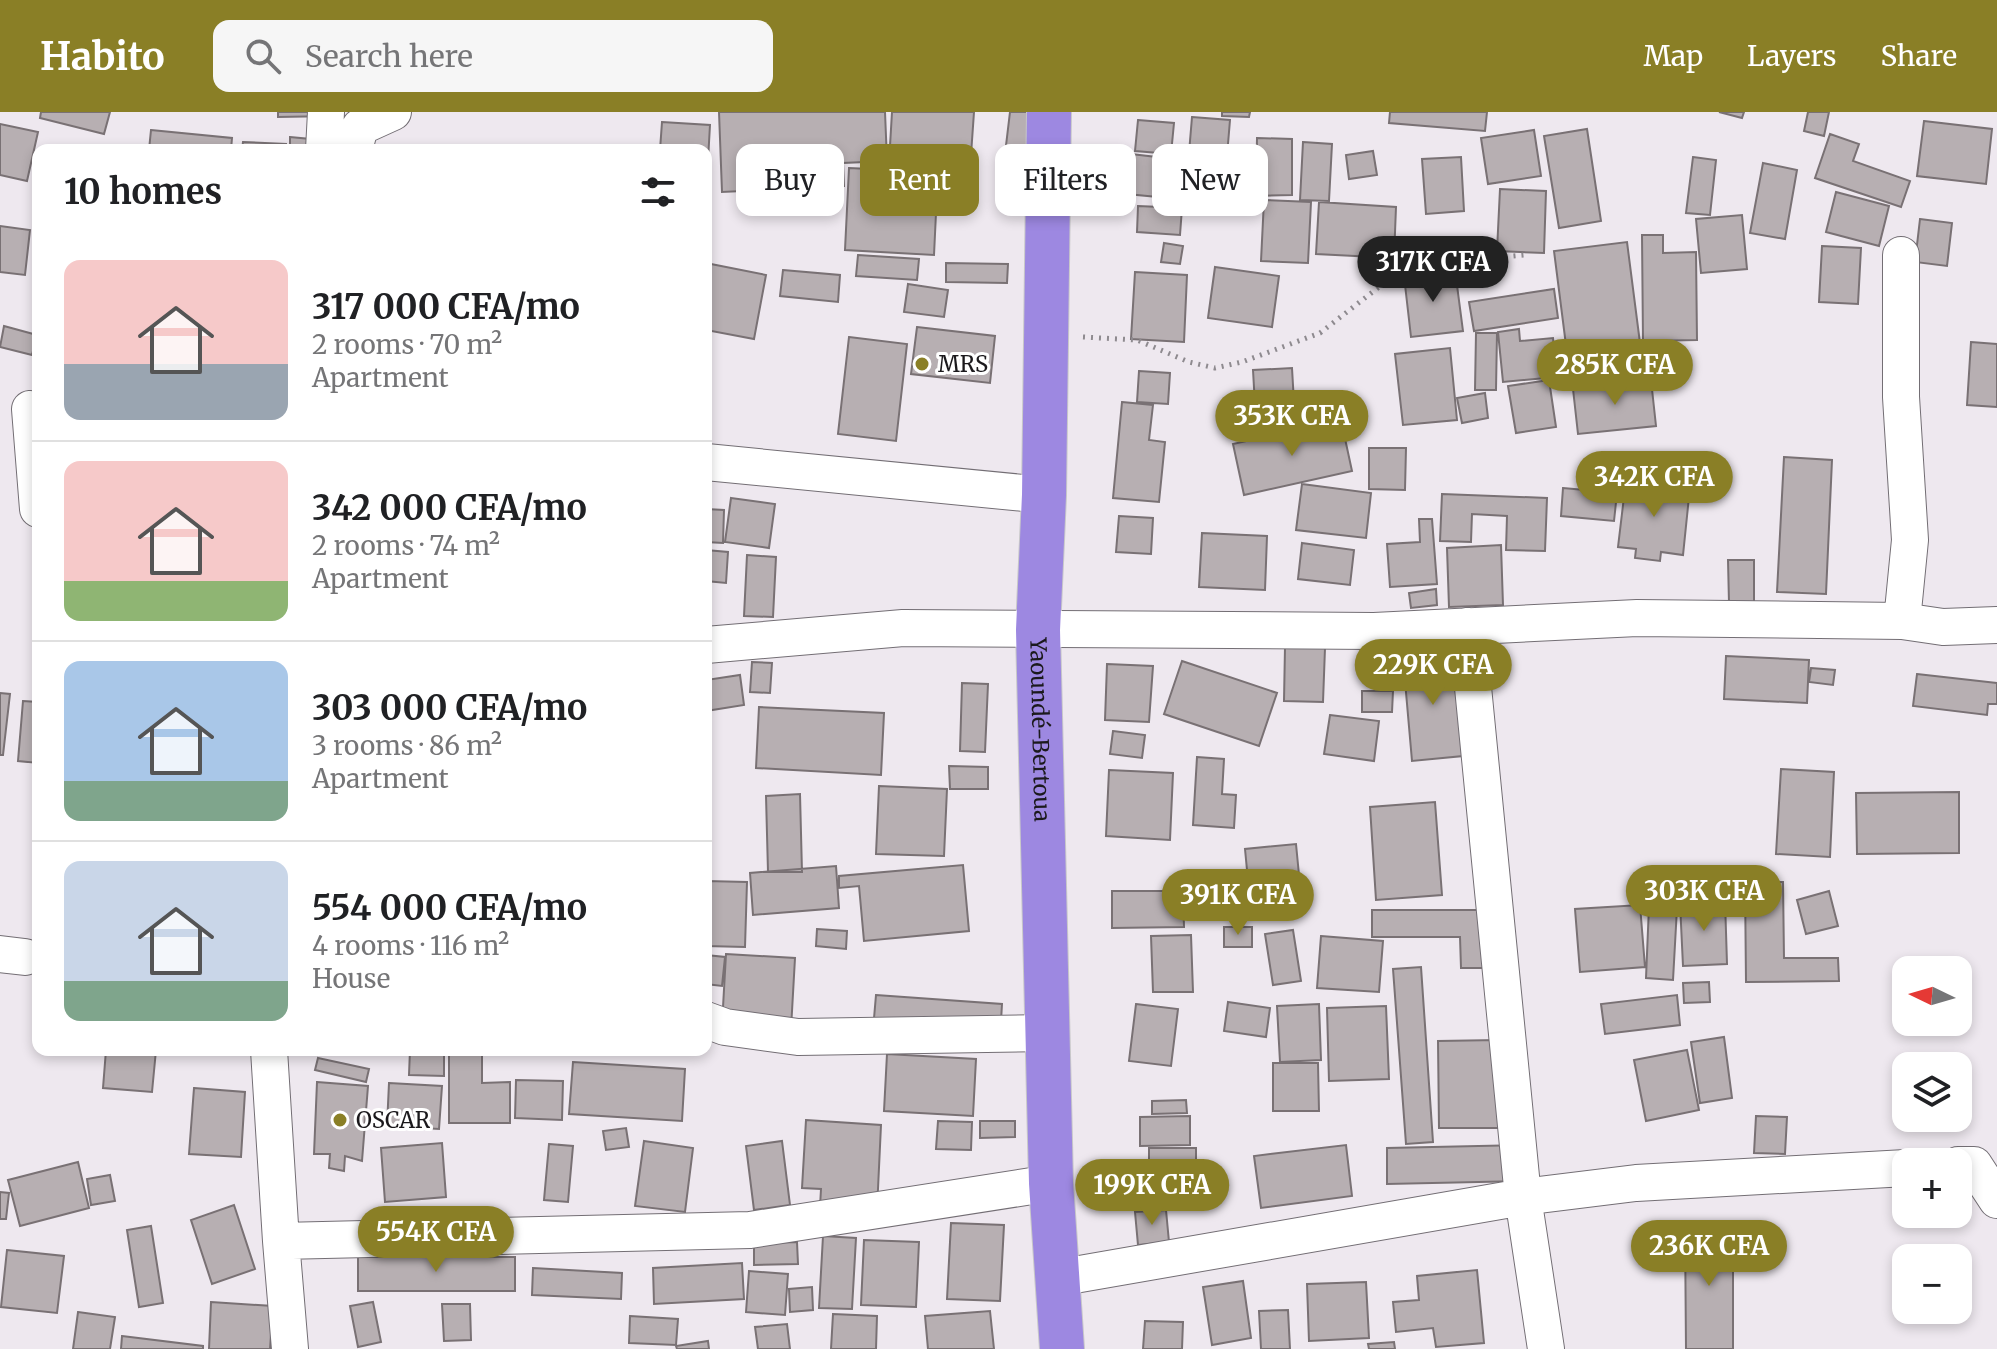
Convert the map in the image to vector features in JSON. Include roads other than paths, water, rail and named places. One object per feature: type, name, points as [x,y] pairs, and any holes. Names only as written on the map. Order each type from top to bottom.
[{"type":"highway","name":"Yaoundé-Bertoua","points":[[1049,112],[1044,495],[1038,630],[1051,1183],[1062,1349]]},
{"type":"street","points":[[324,144],[326,112]]},
{"type":"street","points":[[356,144],[360,127],[393,112]]},
{"type":"street","points":[[1901,255],[1901,397],[1910,540],[1902,621]]},
{"type":"street","points":[[23,408],[32,469]]},
{"type":"street","points":[[712,463],[1044,495]]},
{"type":"street","points":[[712,644],[903,628],[1374,631],[1637,618],[1902,621],[1943,627],[1997,625]]},
{"type":"street","points":[[1467,626],[1523,1197],[1546,1349]]},
{"type":"street","points":[[712,1022],[725,1027],[798,1037],[1046,1033]]},
{"type":"street","points":[[269,1056],[290,1349]]},
{"type":"street","points":[[1976,1161],[1997,1200]]},
{"type":"street","points":[[1057,1278],[1523,1197],[1636,1183],[1892,1169]]},
{"type":"street","points":[[281,1241],[750,1230],[1051,1183]]},
{"type":"place","name":"MRS","points":[[922,364]]},
{"type":"place","name":"OSCAR","points":[[340,1120]]}]
